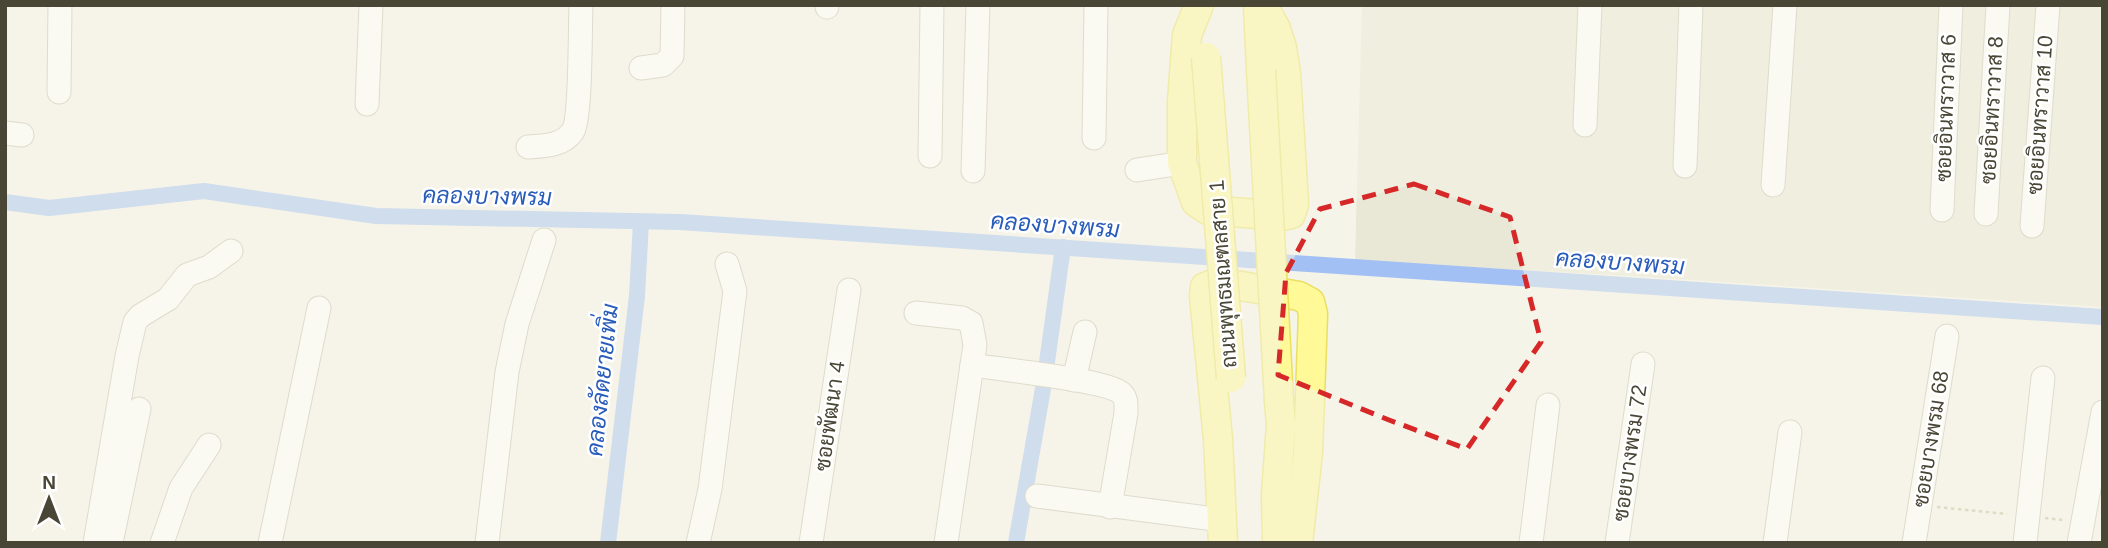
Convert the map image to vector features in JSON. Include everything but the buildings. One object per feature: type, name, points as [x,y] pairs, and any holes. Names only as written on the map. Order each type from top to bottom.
[{"type":"main road","name":"ถนนพุทธมณฑลสาย 1","points":[[1201,5],[1242,543]]},
{"type":"main road","points":[[1201,5],[1187,35],[1184,61],[1182,163],[1196,202],[1208,210],[1282,216],[1291,214],[1294,204],[1286,73],[1276,29],[1260,5]]},
{"type":"main road","points":[[1260,5],[1261,70],[1280,413],[1276,494],[1291,540]]},
{"type":"main road","points":[[1223,535],[1218,439],[1204,296],[1205,288],[1218,282],[1299,296],[1310,302],[1313,314],[1308,452],[1291,540]]},
{"type":"main road","points":[[1223,535],[1237,476]]},
{"type":"street","points":[[59,92],[60,5]]},
{"type":"street","points":[[367,104],[371,5]]},
{"type":"street","points":[[528,147],[547,146],[563,141],[574,129],[578,106],[581,5]]},
{"type":"street","points":[[642,68],[663,65],[671,56],[673,5]]},
{"type":"street","points":[[930,156],[932,5]]},
{"type":"street","points":[[973,171],[978,5]]},
{"type":"street","points":[[1094,138],[1096,5]]},
{"type":"street","points":[[1585,125],[1590,5]]},
{"type":"street","points":[[1685,166],[1691,5]]},
{"type":"street","points":[[1773,186],[1785,5]]},
{"type":"street","name":"ซอยอินทราวาส 6","points":[[1942,210],[1951,5]]},
{"type":"street","name":"ซอยอินทราวาส 8","points":[[1986,214],[1998,5]]},
{"type":"street","name":"ซอยอินทราวาส 10","points":[[2032,226],[2048,5]]},
{"type":"street","points":[[1137,170],[1182,163]]},
{"type":"street","points":[[487,543],[507,372],[517,324],[544,240]]},
{"type":"street","points":[[95,543],[135,322],[168,299],[187,275],[209,267],[231,251]]},
{"type":"street","points":[[698,543],[710,489],[735,291],[727,264]]},
{"type":"street","name":"ซอยพัฒนา 4","points":[[811,543],[849,290]]},
{"type":"street","points":[[270,543],[319,307]]},
{"type":"street","points":[[916,313],[962,318],[971,323],[975,345],[946,543]]},
{"type":"street","points":[[1074,380],[1085,332]]},
{"type":"street","name":"ซอยบางพรม 68","points":[[1914,543],[1947,336]]},
{"type":"street","name":"ซอยบางพรม 72","points":[[1617,543],[1643,364]]},
{"type":"street","points":[[972,365],[1074,380],[1119,391],[1126,399],[1126,413],[1110,507]]},
{"type":"street","points":[[2025,543],[2043,378]]},
{"type":"street","points":[[1531,543],[1548,405]]},
{"type":"street","points":[[111,543],[139,409]]},
{"type":"street","points":[[2079,543],[2103,412]]},
{"type":"street","points":[[1776,543],[1790,432]]},
{"type":"street","points":[[162,543],[181,488],[209,445]]},
{"type":"street","points":[[1037,496],[1110,507],[1223,535]]},
{"type":"highlighted area","points":[[1414,184],[1510,217],[1541,342],[1467,449],[1278,375],[1286,273],[1320,209]]},
{"type":"shaded area","points":[[1362,5],[2103,6],[2103,307],[1355,261]]},
{"type":"waterway","name":"คลองบางพรม","points":[[5,202],[49,208],[204,191],[376,216],[680,222],[2103,317]]},
{"type":"waterway","name":"คลองลัดยายเพิ่ม","points":[[608,543],[637,296],[641,222]]},
{"type":"waterway","points":[[1047,362],[1063,247]]},
{"type":"waterway","points":[[1016,543],[1044,383]]}]
